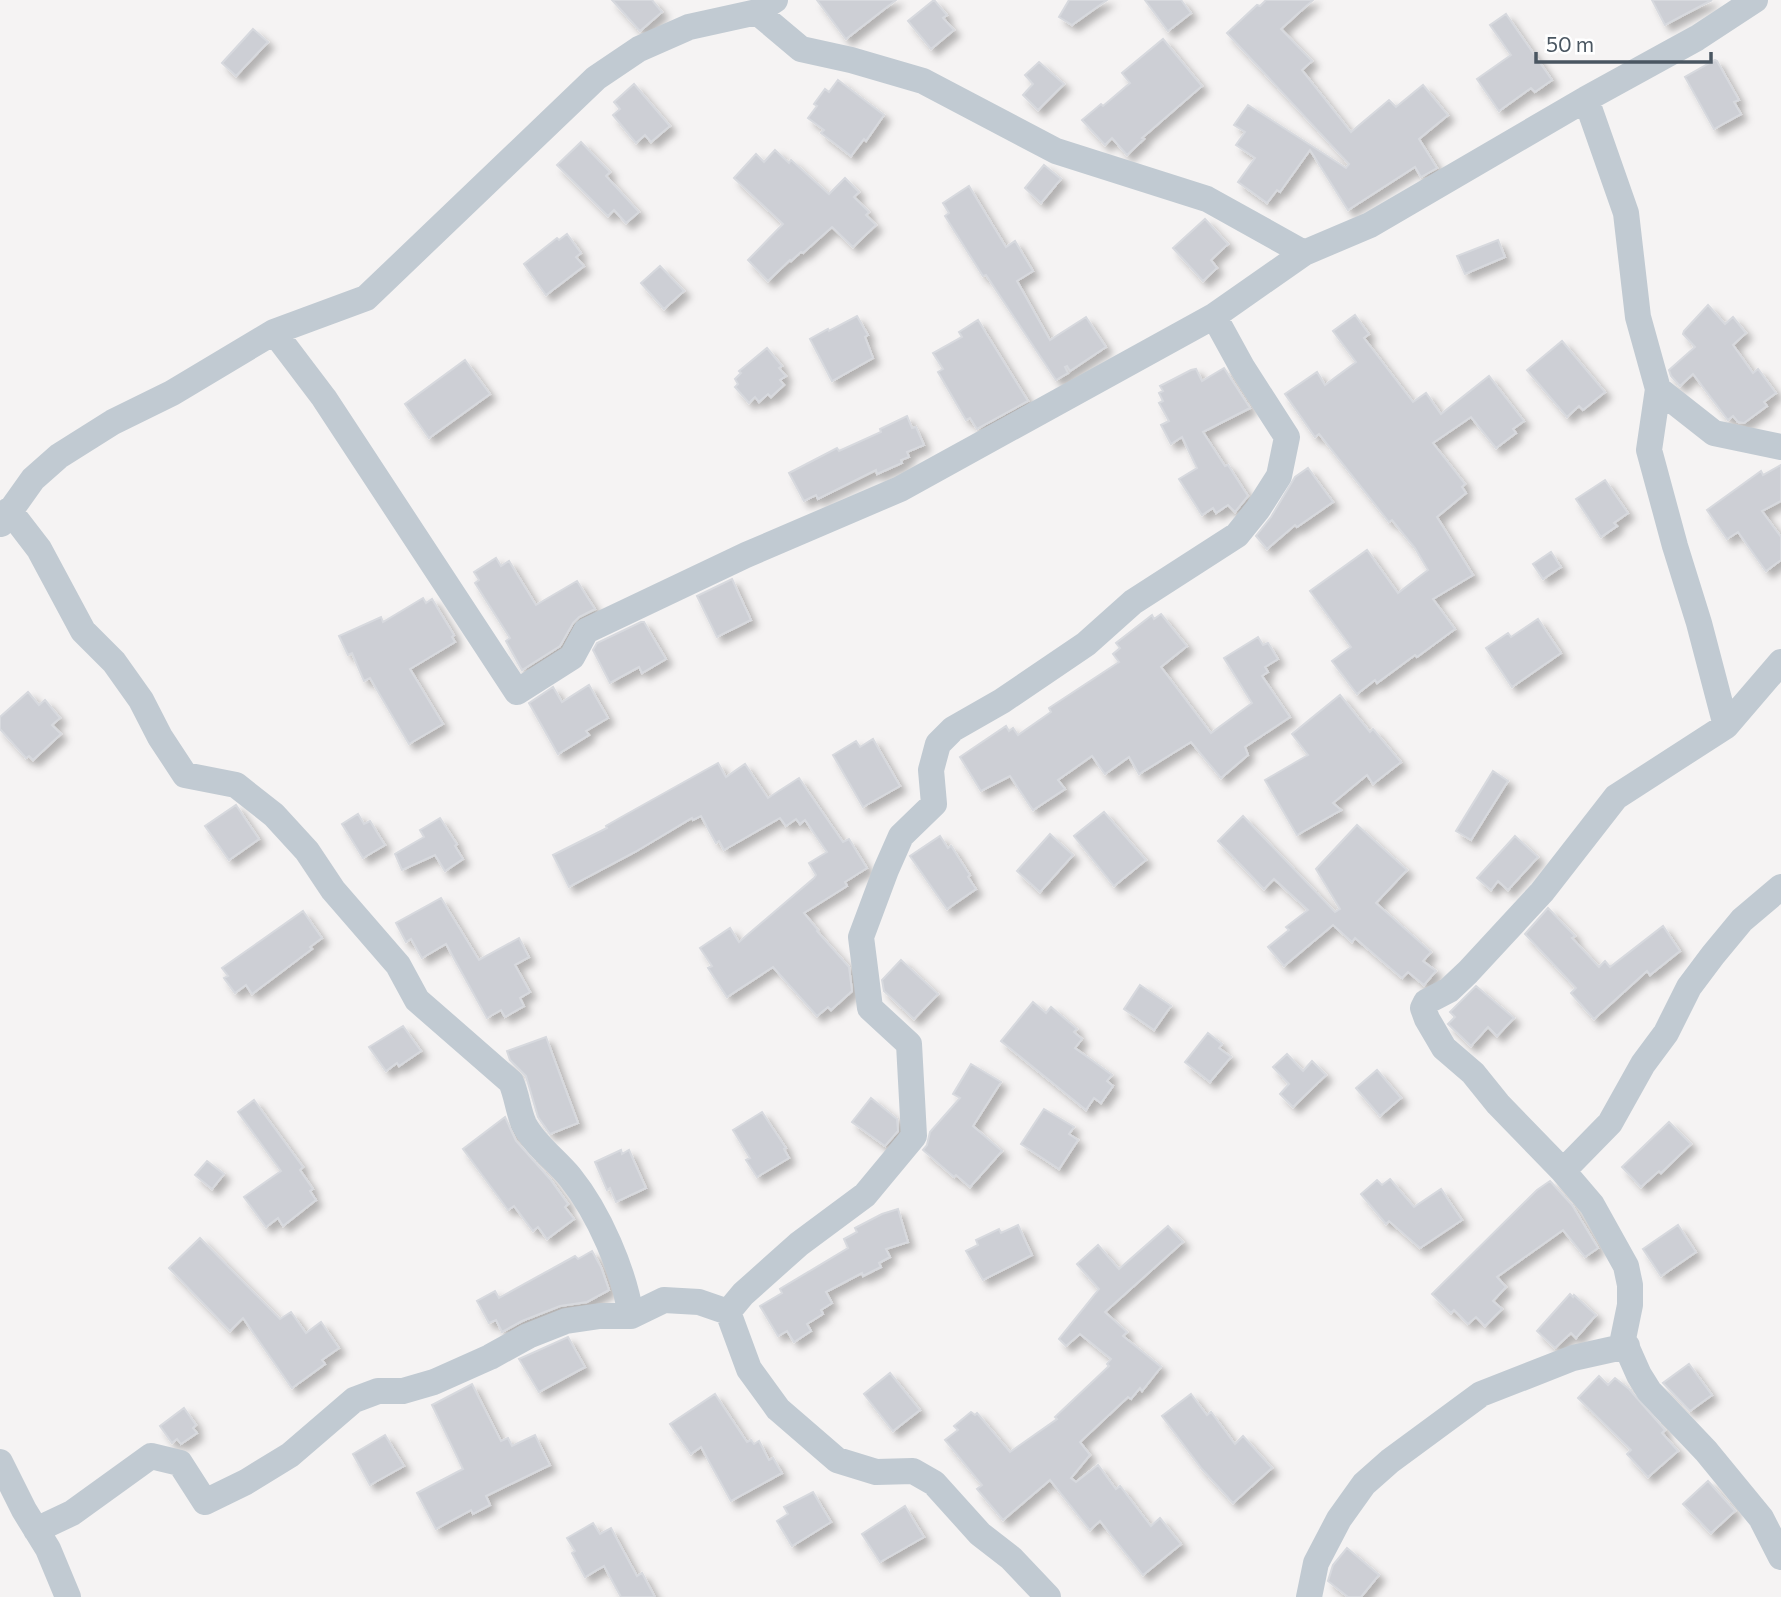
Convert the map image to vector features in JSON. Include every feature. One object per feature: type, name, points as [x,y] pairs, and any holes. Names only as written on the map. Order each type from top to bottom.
[{"type":"street","points":[[274,332],[324,398],[517,692],[572,657],[586,631],[746,555],[900,489],[1214,316],[1304,253],[1370,225],[1697,37],[1755,0]]},
{"type":"street","points":[[631,1316],[627,1292],[599,1226],[571,1178],[524,1123],[511,1082],[417,1000],[398,965],[334,890],[307,851],[274,815],[236,785],[185,775],[160,737],[141,700],[114,662],[83,631],[39,550],[4,518],[33,479],[59,456],[113,422],[172,393],[274,332],[366,298],[596,78],[639,49],[689,27],[766,6],[801,49],[852,60],[923,81],[1056,151],[1207,199],[1304,253]]},
{"type":"street","points":[[1586,99],[1626,213],[1638,317],[1658,389],[1648,450],[1726,726]]},
{"type":"street","points":[[728,1312],[743,1294],[799,1244],[865,1195],[914,1136],[909,1044],[870,1008],[861,937],[901,836],[934,804],[931,770],[937,744],[953,729],[1002,701],[1086,644],[1133,602],[1237,535],[1279,476],[1287,437],[1242,367],[1214,316]]},
{"type":"street","points":[[1658,389],[1714,433],[1781,447]]},
{"type":"street","points":[[1781,662],[1726,726],[1616,797],[1542,892],[1449,990],[1426,1002],[1423,1008],[1444,1048],[1473,1073],[1515,1123],[1563,1171],[1592,1205],[1626,1266],[1630,1305],[1623,1339],[1639,1375],[1649,1391],[1739,1489],[1761,1517],[1781,1557]]},
{"type":"street","points":[[1563,1171],[1610,1123],[1643,1064],[1666,1032],[1689,987],[1742,920],[1781,887]]},
{"type":"street","points":[[36,1530],[72,1513],[151,1456],[180,1463],[205,1502],[246,1482],[290,1455],[354,1400],[378,1391],[403,1391],[434,1382],[490,1357],[527,1336],[566,1321],[600,1316],[631,1316],[664,1300],[699,1302],[728,1312]]},
{"type":"street","points":[[728,1312],[749,1369],[778,1409],[837,1460],[876,1472],[912,1471],[934,1483],[979,1534],[1011,1558],[1048,1597]]},
{"type":"street","points":[[1309,1597],[1316,1563],[1339,1519],[1364,1484],[1390,1461],[1481,1394],[1573,1358],[1627,1346]]},
{"type":"street","points":[[0,1462],[48,1549],[68,1597]]},
{"type":"building","points":[[612,0],[652,0],[662,12],[640,31]]},
{"type":"building","points":[[817,0],[896,0],[846,39]]},
{"type":"building","points":[[934,0],[947,15],[943,18],[954,30],[931,49],[908,21]]},
{"type":"building","points":[[1069,0],[1107,0],[1072,25],[1059,17]]},
{"type":"building","points":[[1145,0],[1181,0],[1191,13],[1168,31]]},
{"type":"building","points":[[1266,0],[1313,0],[1281,29],[1312,61],[1302,70],[1351,132],[1389,100],[1396,107],[1423,85],[1448,115],[1419,139],[1437,168],[1421,177],[1415,167],[1348,210],[1310,150],[1280,192],[1277,190],[1267,203],[1238,182],[1255,158],[1236,145],[1245,132],[1234,125],[1248,105],[1346,168],[1349,164],[1227,33]]},
{"type":"building","points":[[1652,0],[1712,0],[1665,25]]},
{"type":"building","points":[[1506,14],[1552,80],[1535,92],[1531,88],[1499,111],[1477,79],[1511,55],[1490,25]]},
{"type":"building","points":[[253,29],[268,42],[236,76],[222,63]]},
{"type":"building","points":[[1163,39],[1202,86],[1142,138],[1144,139],[1127,155],[1112,138],[1105,145],[1082,120],[1130,83],[1122,73]]},
{"type":"building","points":[[1715,60],[1739,100],[1734,102],[1741,114],[1714,129],[1685,77]]},
{"type":"building","points":[[1039,62],[1064,84],[1038,110],[1023,95],[1033,84],[1025,75]]},
{"type":"building","points":[[838,80],[884,115],[866,141],[864,139],[851,156],[821,133],[824,130],[808,118],[825,89],[829,92]]},
{"type":"building","points":[[634,84],[670,126],[651,142],[645,135],[636,143],[613,115],[620,109],[614,102]]},
{"type":"building","points":[[581,142],[610,172],[606,176],[639,212],[626,223],[614,210],[608,216],[557,165]]},
{"type":"building","points":[[775,150],[789,163],[791,160],[829,194],[845,178],[859,192],[854,197],[869,212],[866,215],[876,225],[853,247],[832,227],[768,281],[748,260],[783,224],[734,178],[756,154],[764,162]]},
{"type":"building","points":[[1044,165],[1061,179],[1041,203],[1025,188]]},
{"type":"building","points":[[969,186],[1006,247],[1015,241],[1033,271],[1017,281],[1050,340],[1086,317],[1106,347],[1070,371],[1065,367],[1068,373],[1056,380],[986,275],[983,276],[945,216],[949,213],[943,203]]},
{"type":"building","points":[[1205,219],[1228,244],[1211,260],[1217,268],[1203,281],[1173,248]]},
{"type":"building","points":[[567,234],[581,253],[576,257],[584,266],[546,295],[524,264],[557,238],[559,240]]},
{"type":"building","points":[[1498,240],[1505,257],[1465,274],[1457,256]]},
{"type":"building","points":[[660,266],[684,291],[664,309],[641,283]]},
{"type":"building","points":[[1708,305],[1725,324],[1733,317],[1746,333],[1733,345],[1753,373],[1758,369],[1776,393],[1764,402],[1767,406],[1744,423],[1738,422],[1733,416],[1728,420],[1693,374],[1680,386],[1669,370],[1695,347],[1683,334]]},
{"type":"building","points":[[1355,315],[1369,334],[1364,338],[1413,402],[1426,393],[1441,414],[1489,376],[1524,421],[1513,429],[1516,433],[1496,448],[1471,417],[1433,443],[1465,484],[1462,487],[1466,493],[1437,517],[1473,575],[1433,599],[1455,629],[1417,657],[1415,655],[1357,694],[1332,661],[1351,647],[1310,591],[1367,550],[1398,593],[1428,570],[1415,548],[1392,520],[1389,522],[1319,434],[1315,437],[1285,394],[1317,372],[1325,385],[1356,362],[1333,331]]},
{"type":"building","points":[[857,316],[868,335],[865,337],[873,358],[832,381],[810,339]]},
{"type":"building","points":[[978,320],[1028,401],[977,429],[970,418],[966,420],[938,372],[943,369],[933,353],[962,337],[959,332]]},
{"type":"building","points":[[1562,341],[1605,392],[1583,410],[1579,406],[1567,417],[1527,370]]},
{"type":"building","points":[[767,348],[782,366],[779,368],[786,376],[780,380],[784,385],[771,397],[768,394],[759,402],[755,397],[749,403],[735,387],[738,384],[735,379],[741,373],[739,371]]},
{"type":"building","points":[[465,360],[490,394],[429,438],[405,404]]},
{"type":"building","points":[[1224,368],[1250,408],[1203,432],[1248,496],[1235,512],[1228,505],[1216,513],[1213,508],[1202,515],[1179,479],[1197,468],[1182,437],[1171,444],[1161,425],[1169,421],[1159,403],[1163,401],[1159,393],[1163,391],[1160,386],[1191,370],[1196,369],[1202,381]]},
{"type":"building","points":[[907,416],[912,428],[916,427],[924,445],[907,452],[909,457],[901,460],[902,463],[877,474],[876,470],[818,499],[816,495],[804,501],[789,473],[837,448],[839,451],[881,432],[880,429]]},
{"type":"building","points":[[1781,465],[1781,501],[1762,511],[1781,537],[1781,560],[1766,571],[1738,532],[1727,539],[1707,510],[1761,471],[1763,475]]},
{"type":"building","points":[[1308,468],[1333,502],[1297,527],[1295,525],[1267,549],[1256,536],[1295,477]]},
{"type":"building","points":[[1605,480],[1628,513],[1614,523],[1617,526],[1601,537],[1576,499]]},
{"type":"building","points":[[1551,552],[1561,567],[1543,579],[1533,564]]},
{"type":"building","points":[[496,558],[501,566],[509,561],[536,605],[577,581],[595,609],[573,623],[560,646],[522,670],[506,641],[510,638],[475,583],[479,580],[474,572]]},
{"type":"building","points":[[732,579],[751,620],[717,637],[697,596]]},
{"type":"building","points":[[423,598],[426,603],[432,599],[454,635],[452,637],[455,642],[410,669],[443,724],[409,744],[370,678],[364,681],[352,653],[348,655],[339,636],[381,617],[383,622]]},
{"type":"building","points":[[1161,614],[1187,646],[1161,667],[1211,733],[1252,703],[1224,658],[1258,637],[1263,645],[1268,643],[1278,659],[1265,667],[1268,672],[1262,676],[1290,717],[1245,747],[1248,755],[1221,778],[1191,742],[1139,774],[1129,757],[1105,774],[1092,756],[1058,780],[1065,789],[1033,810],[1010,776],[981,791],[960,757],[1006,726],[1009,731],[1013,728],[1018,735],[1051,712],[1049,708],[1119,662],[1113,654],[1120,648],[1116,643],[1152,615],[1154,619]]},
{"type":"building","points":[[1538,619],[1561,653],[1512,687],[1486,648],[1508,633],[1511,637]]},
{"type":"building","points":[[644,622],[666,659],[642,673],[639,667],[610,683],[593,650],[597,643]]},
{"type":"building","points":[[589,685],[608,718],[586,731],[589,735],[558,754],[529,703],[553,687],[562,702]]},
{"type":"building","points":[[28,692],[39,705],[45,700],[60,718],[52,725],[61,734],[33,760],[29,756],[26,758],[0,729],[0,717]]},
{"type":"building","points":[[1340,695],[1370,732],[1373,729],[1401,762],[1373,784],[1367,775],[1333,803],[1341,810],[1297,835],[1265,780],[1308,755],[1292,734]]},
{"type":"building","points":[[873,739],[900,786],[863,807],[833,755],[856,741],[860,747]]},
{"type":"building","points":[[718,763],[726,777],[745,764],[768,798],[799,778],[843,842],[849,839],[867,868],[845,882],[847,886],[804,913],[849,967],[852,991],[831,1010],[828,1007],[817,1016],[773,967],[727,997],[708,968],[712,966],[700,948],[730,928],[739,942],[814,878],[816,875],[809,863],[827,852],[805,820],[800,824],[796,819],[786,826],[780,818],[724,850],[719,841],[716,843],[701,816],[693,820],[692,818],[569,887],[553,855],[607,828],[606,826]]},
{"type":"building","points":[[1493,771],[1508,781],[1471,840],[1456,831]]},
{"type":"building","points":[[236,805],[259,839],[229,860],[205,826]]},
{"type":"building","points":[[1104,812],[1146,860],[1114,886],[1074,836]]},
{"type":"building","points":[[358,814],[364,824],[370,821],[385,845],[363,858],[342,824]]},
{"type":"building","points":[[1243,816],[1335,912],[1340,909],[1316,869],[1357,825],[1407,870],[1376,903],[1431,952],[1423,961],[1436,971],[1424,985],[1408,972],[1402,978],[1355,938],[1352,942],[1333,925],[1284,966],[1268,947],[1289,930],[1286,927],[1308,910],[1274,879],[1264,889],[1218,841]]},
{"type":"building","points":[[440,818],[457,844],[455,846],[463,859],[445,871],[435,855],[402,870],[395,854],[424,837],[420,830]]},
{"type":"building","points":[[1050,834],[1073,855],[1040,892],[1017,871]]},
{"type":"building","points":[[940,836],[948,848],[951,846],[976,889],[947,909],[910,856]]},
{"type":"building","points":[[1515,836],[1538,857],[1508,890],[1498,881],[1491,890],[1477,878]]},
{"type":"building","points":[[441,898],[479,960],[519,938],[529,957],[515,965],[530,992],[520,998],[524,1006],[505,1017],[501,1010],[487,1018],[446,944],[422,958],[411,939],[406,942],[396,923]]},
{"type":"building","points":[[1548,908],[1575,936],[1572,938],[1599,967],[1605,961],[1610,967],[1663,926],[1680,951],[1650,975],[1647,971],[1594,1019],[1571,993],[1576,988],[1525,934]]},
{"type":"building","points":[[303,911],[322,938],[310,947],[312,949],[252,994],[246,985],[235,993],[224,978],[228,976],[222,968]]},
{"type":"building","points":[[901,960],[938,994],[914,1019],[884,991],[882,980]]},
{"type":"building","points":[[1140,985],[1171,1006],[1154,1030],[1124,1009]]},
{"type":"building","points":[[1476,986],[1514,1018],[1497,1036],[1488,1027],[1471,1046],[1448,1024],[1455,1017],[1450,1012]]},
{"type":"building","points":[[1033,1002],[1046,1013],[1051,1007],[1077,1029],[1074,1032],[1082,1039],[1075,1048],[1112,1075],[1107,1081],[1113,1086],[1101,1103],[1094,1098],[1086,1110],[1001,1041]]},
{"type":"building","points":[[403,1026],[421,1051],[399,1066],[397,1063],[386,1071],[369,1047]]},
{"type":"building","points":[[1208,1033],[1222,1044],[1219,1048],[1231,1057],[1210,1082],[1185,1062]]},
{"type":"building","points":[[546,1037],[578,1123],[550,1134],[538,1117],[526,1076],[510,1060],[507,1051]]},
{"type":"building","points":[[1287,1054],[1303,1071],[1312,1061],[1326,1075],[1293,1107],[1280,1094],[1289,1084],[1273,1067]]},
{"type":"building","points":[[971,1064],[1001,1082],[973,1126],[1002,1151],[970,1187],[923,1150],[930,1132],[960,1098],[953,1094]]},
{"type":"building","points":[[1377,1070],[1401,1098],[1380,1116],[1356,1088]]},
{"type":"building","points":[[871,1098],[897,1119],[898,1131],[885,1146],[852,1122]]},
{"type":"building","points":[[254,1100],[303,1167],[300,1170],[313,1189],[310,1191],[316,1200],[283,1226],[278,1218],[266,1227],[244,1197],[281,1171],[238,1112]]},
{"type":"building","points":[[1044,1109],[1074,1127],[1069,1134],[1078,1140],[1059,1169],[1021,1144]]},
{"type":"building","points":[[762,1112],[786,1148],[784,1149],[789,1158],[757,1177],[746,1160],[750,1158],[733,1130]]},
{"type":"building","points":[[505,1117],[516,1141],[550,1179],[568,1204],[565,1207],[574,1219],[547,1239],[538,1227],[533,1231],[514,1206],[508,1210],[463,1149]]},
{"type":"building","points":[[1669,1122],[1691,1144],[1661,1173],[1659,1171],[1641,1187],[1622,1167]]},
{"type":"building","points":[[621,1150],[622,1154],[629,1150],[646,1188],[616,1202],[610,1188],[607,1190],[595,1162]]},
{"type":"building","points":[[207,1161],[224,1174],[212,1189],[195,1175]]},
{"type":"building","points":[[1390,1179],[1414,1207],[1441,1189],[1462,1220],[1420,1248],[1389,1221],[1386,1224],[1361,1194],[1377,1180],[1382,1185]]},
{"type":"building","points":[[1550,1181],[1572,1205],[1598,1248],[1585,1257],[1563,1230],[1497,1277],[1506,1287],[1493,1301],[1502,1309],[1485,1326],[1476,1317],[1468,1324],[1454,1310],[1451,1313],[1432,1294],[1537,1190]]},
{"type":"building","points":[[898,1209],[908,1242],[886,1249],[890,1257],[879,1263],[881,1267],[863,1276],[862,1273],[826,1292],[832,1303],[821,1310],[823,1314],[807,1324],[811,1331],[794,1342],[787,1331],[778,1336],[760,1306],[782,1293],[780,1289],[848,1248],[844,1239],[857,1232],[855,1228]]},
{"type":"building","points":[[1018,1225],[1032,1255],[983,1280],[966,1251],[978,1245],[976,1240],[999,1229],[1001,1233]]},
{"type":"building","points":[[1678,1225],[1696,1252],[1661,1276],[1643,1249]]},
{"type":"building","points":[[1168,1226],[1183,1242],[1105,1312],[1127,1332],[1123,1336],[1161,1367],[1142,1391],[1140,1388],[1131,1399],[1128,1397],[1080,1442],[1090,1455],[1071,1478],[1076,1482],[1098,1465],[1116,1489],[1120,1486],[1151,1526],[1160,1518],[1181,1544],[1143,1575],[1100,1521],[1090,1530],[1050,1480],[1003,1520],[977,1489],[982,1485],[945,1440],[958,1430],[954,1426],[971,1412],[975,1415],[977,1413],[1010,1452],[1057,1419],[1055,1417],[1109,1366],[1107,1364],[1111,1359],[1080,1334],[1066,1346],[1059,1339],[1099,1289],[1077,1264],[1098,1245],[1119,1269]]},
{"type":"building","points":[[200,1238],[280,1319],[291,1312],[306,1333],[321,1322],[339,1348],[322,1360],[325,1364],[292,1388],[243,1318],[230,1331],[169,1268]]},
{"type":"building","points":[[592,1251],[609,1290],[587,1302],[560,1306],[502,1332],[496,1320],[489,1323],[477,1301],[495,1291],[499,1298],[575,1256],[578,1259]]},
{"type":"building","points":[[1570,1294],[1596,1315],[1576,1338],[1571,1333],[1555,1348],[1537,1331]]},
{"type":"building","points":[[568,1337],[585,1367],[539,1392],[519,1359]]},
{"type":"building","points":[[1689,1364],[1712,1395],[1690,1411],[1663,1383]]},
{"type":"building","points":[[890,1373],[920,1410],[893,1431],[864,1394]]},
{"type":"building","points":[[1599,1376],[1608,1385],[1615,1378],[1629,1389],[1665,1430],[1662,1433],[1678,1451],[1648,1477],[1627,1454],[1631,1450],[1578,1398]]},
{"type":"building","points":[[472,1384],[501,1441],[508,1438],[512,1446],[535,1435],[550,1465],[486,1496],[490,1505],[473,1514],[471,1510],[436,1529],[417,1493],[463,1469],[432,1405]]},
{"type":"building","points":[[715,1394],[747,1442],[751,1440],[754,1444],[759,1441],[769,1460],[773,1458],[782,1473],[731,1501],[701,1447],[691,1454],[670,1424]]},
{"type":"building","points":[[1191,1394],[1207,1415],[1211,1412],[1235,1444],[1243,1436],[1272,1468],[1233,1503],[1202,1469],[1162,1416]]},
{"type":"building","points":[[184,1408],[196,1425],[193,1428],[197,1433],[181,1444],[177,1439],[172,1443],[160,1426]]},
{"type":"building","points":[[385,1435],[404,1466],[370,1485],[353,1454]]},
{"type":"building","points":[[1708,1481],[1735,1511],[1711,1533],[1683,1504]]},
{"type":"building","points":[[813,1492],[831,1522],[792,1546],[777,1521],[788,1514],[784,1507]]},
{"type":"building","points":[[905,1506],[924,1537],[880,1562],[862,1534]]},
{"type":"building","points":[[593,1523],[600,1534],[611,1528],[637,1576],[642,1573],[655,1597],[621,1597],[604,1566],[585,1577],[567,1538]]},
{"type":"building","points":[[1347,1548],[1379,1575],[1361,1597],[1348,1597],[1328,1581],[1333,1565]]}]
